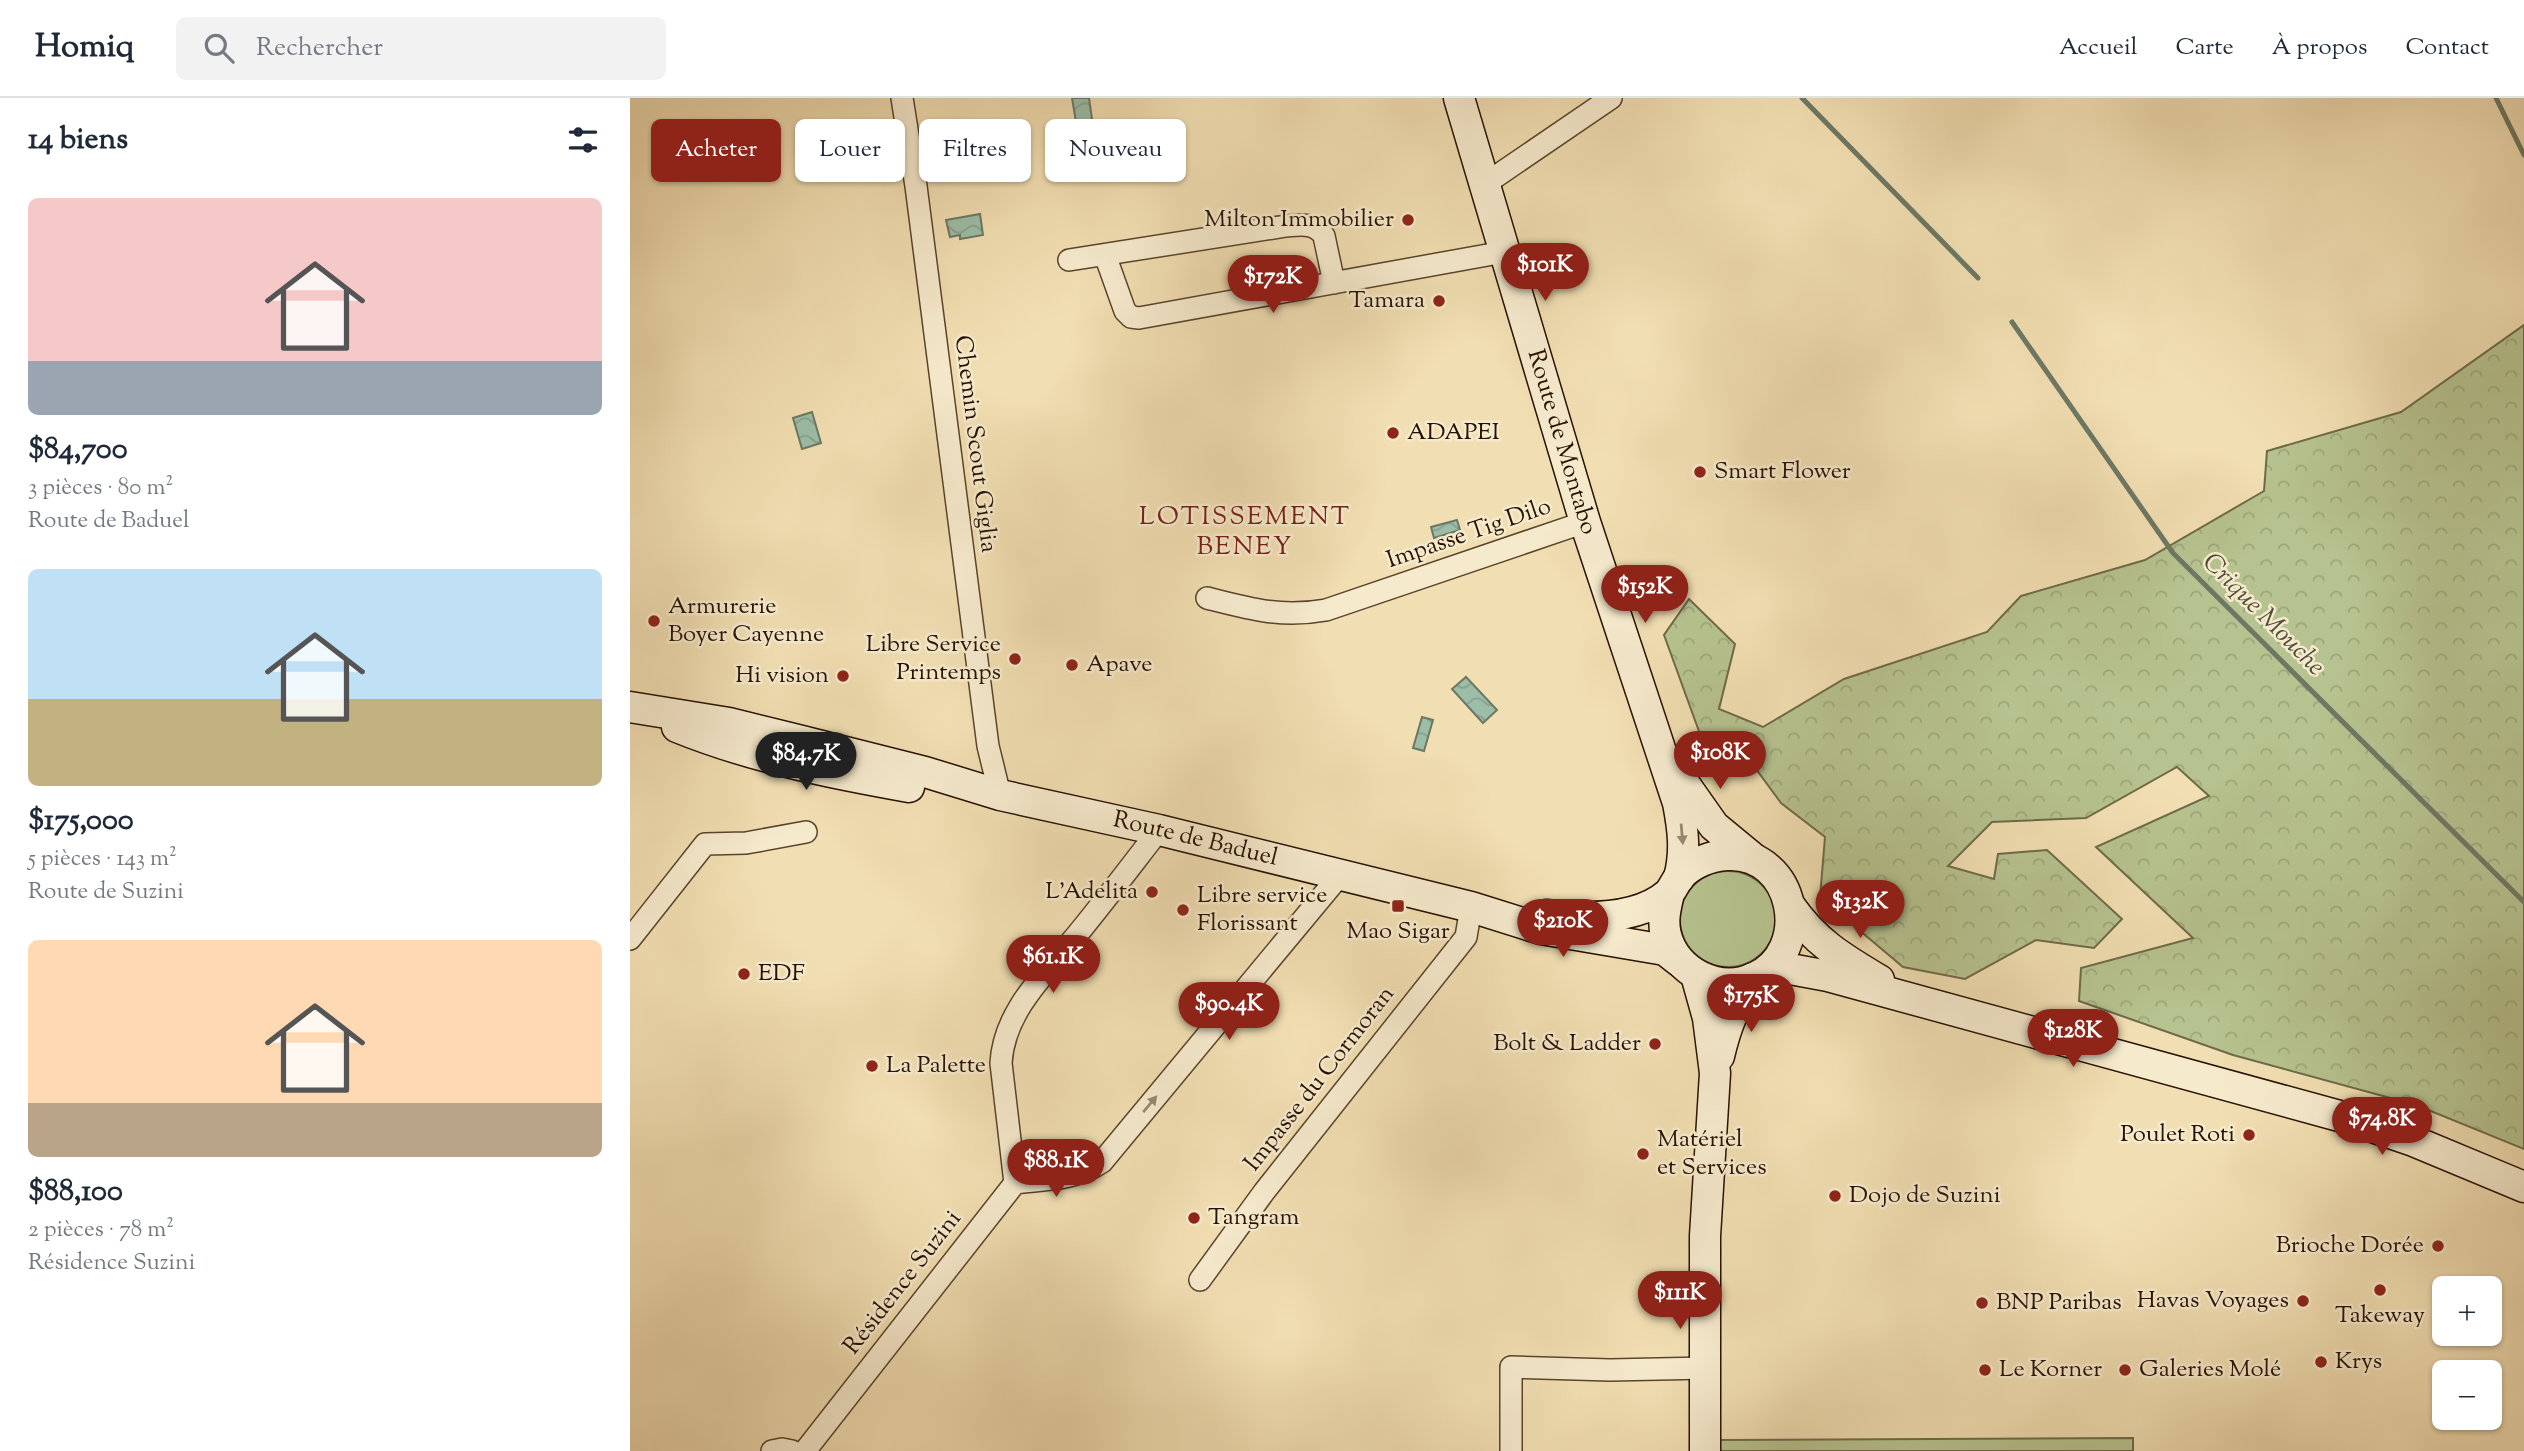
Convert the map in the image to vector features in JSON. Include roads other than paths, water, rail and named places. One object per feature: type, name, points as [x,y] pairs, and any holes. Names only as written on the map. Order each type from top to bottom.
[{"type":"main road","name":"Route de Montabo","points":[[1458,98],[1585,522],[1678,803],[1684,859],[1674,885]]},
{"type":"main road","name":"Route de Baduel","points":[[630,707],[752,729],[925,772],[1000,795],[1471,907],[1541,929],[1665,950],[1688,968]]},
{"type":"main road","name":"Route de Montabo","points":[[1659,745],[1714,826],[1755,861]]},
{"type":"main road","points":[[1705,1451],[1705,1236],[1715,1073],[1710,1026],[1688,968],[1666,936],[1664,915],[1674,885],[1690,867],[1710,857],[1730,855],[1755,861],[1784,887],[1790,906],[1791,928],[1786,949],[1738,999],[1730,1016],[1715,1073]]},
{"type":"main road","name":"Route de Baduel","points":[[1471,907],[1557,916],[1632,913],[1674,885]]},
{"type":"main road","points":[[1790,906],[1805,928],[1819,941],[1906,997]]},
{"type":"main road","points":[[1688,968],[1718,983],[1738,983],[1761,974],[1806,971],[1906,997],[2343,1116],[2410,1140],[2524,1187]]},
{"type":"street","name":"Chemin Scout Giglia","points":[[902,98],[918,199],[988,746],[1000,795]]},
{"type":"street","points":[[1485,184],[1611,98]]},
{"type":"street","points":[[1069,260],[1307,224],[1320,230],[1324,236],[1334,283]]},
{"type":"street","points":[[1105,255],[1125,311],[1131,317],[1504,252]]},
{"type":"street","name":"Impasse Tig Dilo","points":[[1207,598],[1267,614],[1287,615],[1326,610],[1585,522]]},
{"type":"street","points":[[1159,831],[1037,982],[1016,1013],[1006,1034],[1001,1063],[1015,1183],[1069,1177],[1102,1162],[1340,875]]},
{"type":"street","points":[[630,939],[705,844],[746,843],[806,832]]},
{"type":"street","name":"Impasse du Cormoran","points":[[1200,1280],[1265,1192],[1466,937],[1471,907]]},
{"type":"street","name":"Résidence Suzini","points":[[805,1451],[1015,1183]]},
{"type":"street","points":[[1511,1451],[1511,1367],[1610,1370],[1707,1368]]},
{"type":"street","points":[[772,1451],[792,1451]]},
{"type":"water","points":[[1072,98],[1089,98],[1092,119],[1076,119]]},
{"type":"water","points":[[980,214],[983,235],[960,239],[960,235],[950,237],[946,220]]},
{"type":"water","points":[[812,412],[821,443],[802,449],[793,418]]},
{"type":"water","points":[[1457,520],[1460,530],[1434,538],[1431,527]]},
{"type":"water","points":[[1466,677],[1497,710],[1483,723],[1452,689]]},
{"type":"water","points":[[1422,717],[1433,720],[1424,751],[1413,748]]},
{"type":"waterway","name":"Crique Mouche","points":[[1802,98],[1978,278]]},
{"type":"waterway","points":[[2496,98],[2524,155]]},
{"type":"waterway","name":"Crique Mouche","points":[[2012,322],[2173,553],[2524,902]]},
{"type":"place","name":"Milton Immobilier","points":[[1408,220]]},
{"type":"place","name":"Tamara","points":[[1439,301]]},
{"type":"place","name":"ADAPEI","points":[[1393,433]]},
{"type":"place","name":"Smart Flower","points":[[1700,472]]},
{"type":"place","name":"Armurerie Boyer Cayenne","points":[[654,621]]},
{"type":"place","name":"Libre Service Printemps","points":[[1015,659]]},
{"type":"place","name":"Apave","points":[[1072,665]]},
{"type":"place","name":"Hi vision","points":[[843,676]]},
{"type":"place","name":"L'Adelita","points":[[1152,892]]},
{"type":"place","name":"Mao Sigar","points":[[1398,906]]},
{"type":"place","name":"Libre service Florissant","points":[[1183,910]]},
{"type":"place","name":"EDF","points":[[744,974]]},
{"type":"place","name":"Bolt & Ladder","points":[[1655,1044]]},
{"type":"place","name":"La Palette","points":[[872,1066]]},
{"type":"place","name":"Poulet Roti","points":[[2249,1135]]},
{"type":"place","name":"Matériel et Services","points":[[1643,1154]]},
{"type":"place","name":"Dojo de Suzini","points":[[1835,1196]]},
{"type":"place","name":"Tangram","points":[[1194,1218]]},
{"type":"place","name":"Brioche Dorée","points":[[2438,1246]]},
{"type":"place","name":"Takeway","points":[[2380,1290]]},
{"type":"place","name":"Havas Voyages","points":[[2303,1301]]},
{"type":"place","name":"BNP Paribas","points":[[1982,1303]]},
{"type":"place","name":"Krys","points":[[2321,1362]]},
{"type":"place","name":"Le Korner","points":[[1985,1370]]},
{"type":"place","name":"Galeries Molé","points":[[2125,1370]]},
{"type":"district","name":"LOTISSEMENT BENEY","points":[[1245,532]]}]
